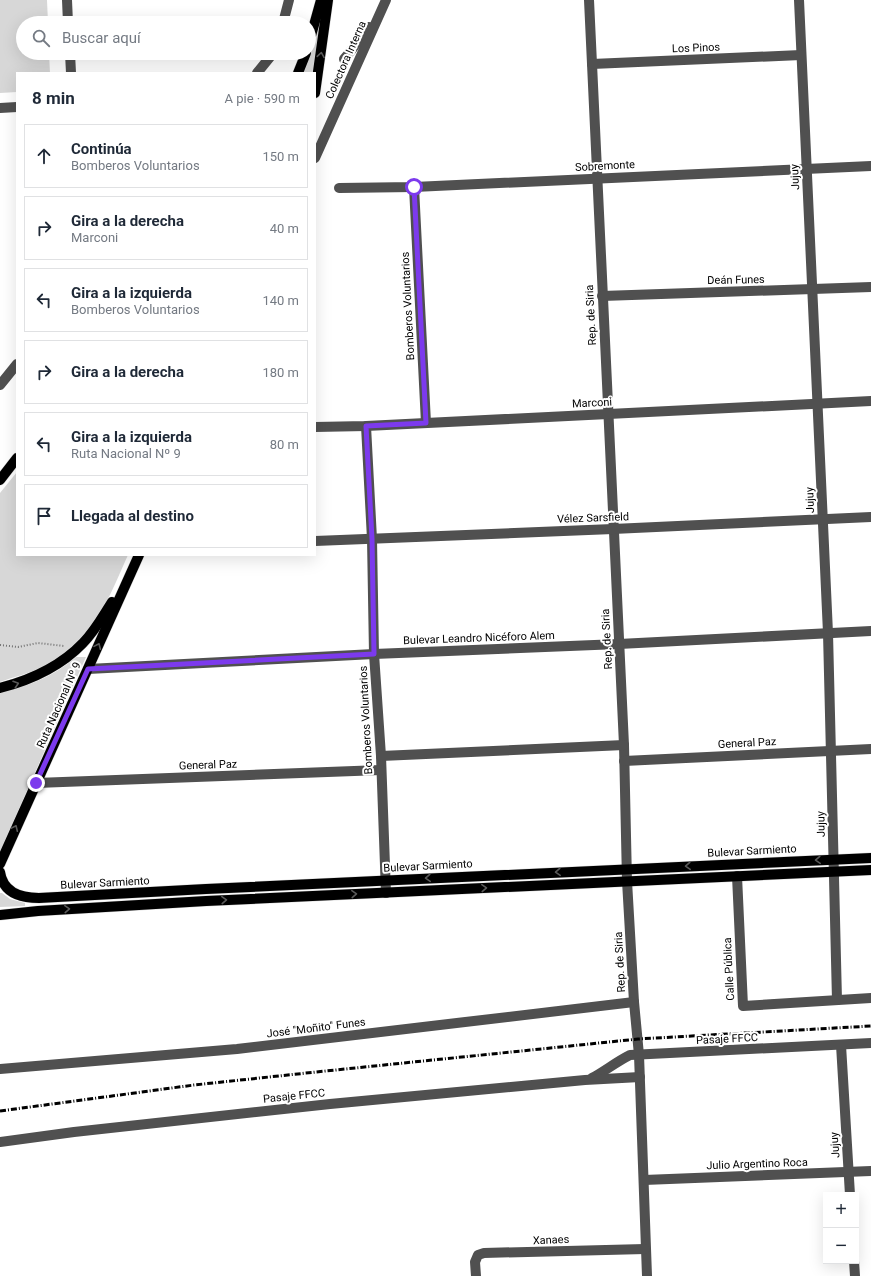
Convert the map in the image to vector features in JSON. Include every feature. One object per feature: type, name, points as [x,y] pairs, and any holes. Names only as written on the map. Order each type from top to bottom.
[{"type":"main road","points":[[316,18],[321,0]]},
{"type":"main road","points":[[316,86],[328,0]]},
{"type":"main road","points":[[298,72],[303,60]]},
{"type":"main road","points":[[0,480],[16,459]]},
{"type":"main road","name":"Ruta Nacional Nº 9","points":[[0,864],[139,556]]},
{"type":"main road","points":[[0,688],[32,678],[51,668],[77,649],[103,617],[133,569]]},
{"type":"main road","name":"Bulevar Sarmiento","points":[[0,864],[2,881],[11,891],[20,896],[39,898],[386,880],[871,858]]},
{"type":"main road","points":[[0,915],[38,911],[206,901],[871,870]]},
{"type":"main road","points":[[206,889],[206,901]]},
{"type":"main road","points":[[38,911],[39,898]]},
{"type":"street","points":[[67,0],[68,16]]},
{"type":"street","points":[[285,16],[289,0]]},
{"type":"street","name":"Colectora Interna","points":[[316,156],[386,0]]},
{"type":"street","name":"Rep. de Siria","points":[[589,0],[624,745],[627,881],[634,1002],[639,1055],[647,1276]]},
{"type":"street","name":"Jujuy","points":[[799,0],[828,633],[838,1000]]},
{"type":"street","name":"Colectora Interna","points":[[344,59],[379,16]]},
{"type":"street","name":"Los Pinos","points":[[592,64],[801,55]]},
{"type":"street","points":[[70,60],[71,72]]},
{"type":"street","points":[[258,72],[268,60]]},
{"type":"street","points":[[0,108],[16,107]]},
{"type":"street","name":"Sobremonte","points":[[339,188],[414,187],[871,166]]},
{"type":"street","name":"Bomberos Voluntarios","points":[[414,187],[426,423]]},
{"type":"street","name":"Deán Funes","points":[[602,296],[871,287]]},
{"type":"street","points":[[0,385],[16,365]]},
{"type":"street","name":"Marconi","points":[[316,427],[366,426],[871,402]]},
{"type":"street","name":"Bomberos Voluntarios","points":[[366,426],[372,539],[374,654],[381,756],[386,893]]},
{"type":"street","name":"Vélez Sarsfield","points":[[316,541],[871,517]]},
{"type":"street","name":"Bulevar Leandro Nicéforo Alem","points":[[88,669],[871,631]]},
{"type":"street","points":[[381,756],[624,745]]},
{"type":"street","name":"General Paz","points":[[624,761],[871,749]]},
{"type":"street","name":"General Paz","points":[[36,783],[381,770]]},
{"type":"street","name":"Calle Pública","points":[[737,876],[743,1006],[871,998]]},
{"type":"street","name":"José \"Moñito\" Funes","points":[[0,1069],[237,1049],[634,1002]]},
{"type":"street","name":"Pasaje FFCC","points":[[590,1079],[605,1071],[619,1060],[630,1056],[871,1044]]},
{"type":"street","name":"Jujuy","points":[[841,1045],[850,1192]]},
{"type":"street","name":"Pasaje FFCC","points":[[0,1142],[74,1132],[322,1105],[590,1079],[640,1077]]},
{"type":"street","name":"Julio Argentino Roca","points":[[644,1180],[871,1171]]},
{"type":"street","name":"Xanaes","points":[[476,1276],[475,1262],[478,1255],[484,1253],[646,1249]]},
{"type":"street","points":[[854,1264],[855,1276]]},
{"type":"path","points":[[0,645],[18,646],[38,643],[59,645],[77,649]]},
{"type":"shaded area","points":[[0,0],[47,0],[48,16],[16,16],[16,60],[49,60],[50,72],[16,72],[16,92],[0,93]]},
{"type":"shaded area","points":[[323,14],[316,55],[316,35]]},
{"type":"shaded area","points":[[307,60],[315,60],[313,72],[303,72]]},
{"type":"shaded area","points":[[16,473],[16,556],[128,556],[100,614],[85,635],[76,644],[64,654],[45,666],[0,682],[0,493]]},
{"type":"shaded area","points":[[76,657],[86,657],[0,852],[0,693],[41,680]]},
{"type":"shaded area","points":[[0,893],[10,899],[25,903],[25,906],[0,907]]},
{"type":"railway","points":[[0,1111],[194,1085],[638,1039],[871,1026]]},
{"type":"route","points":[[36,783],[88,669],[374,654],[372,539],[366,426],[426,423],[414,187]]}]
